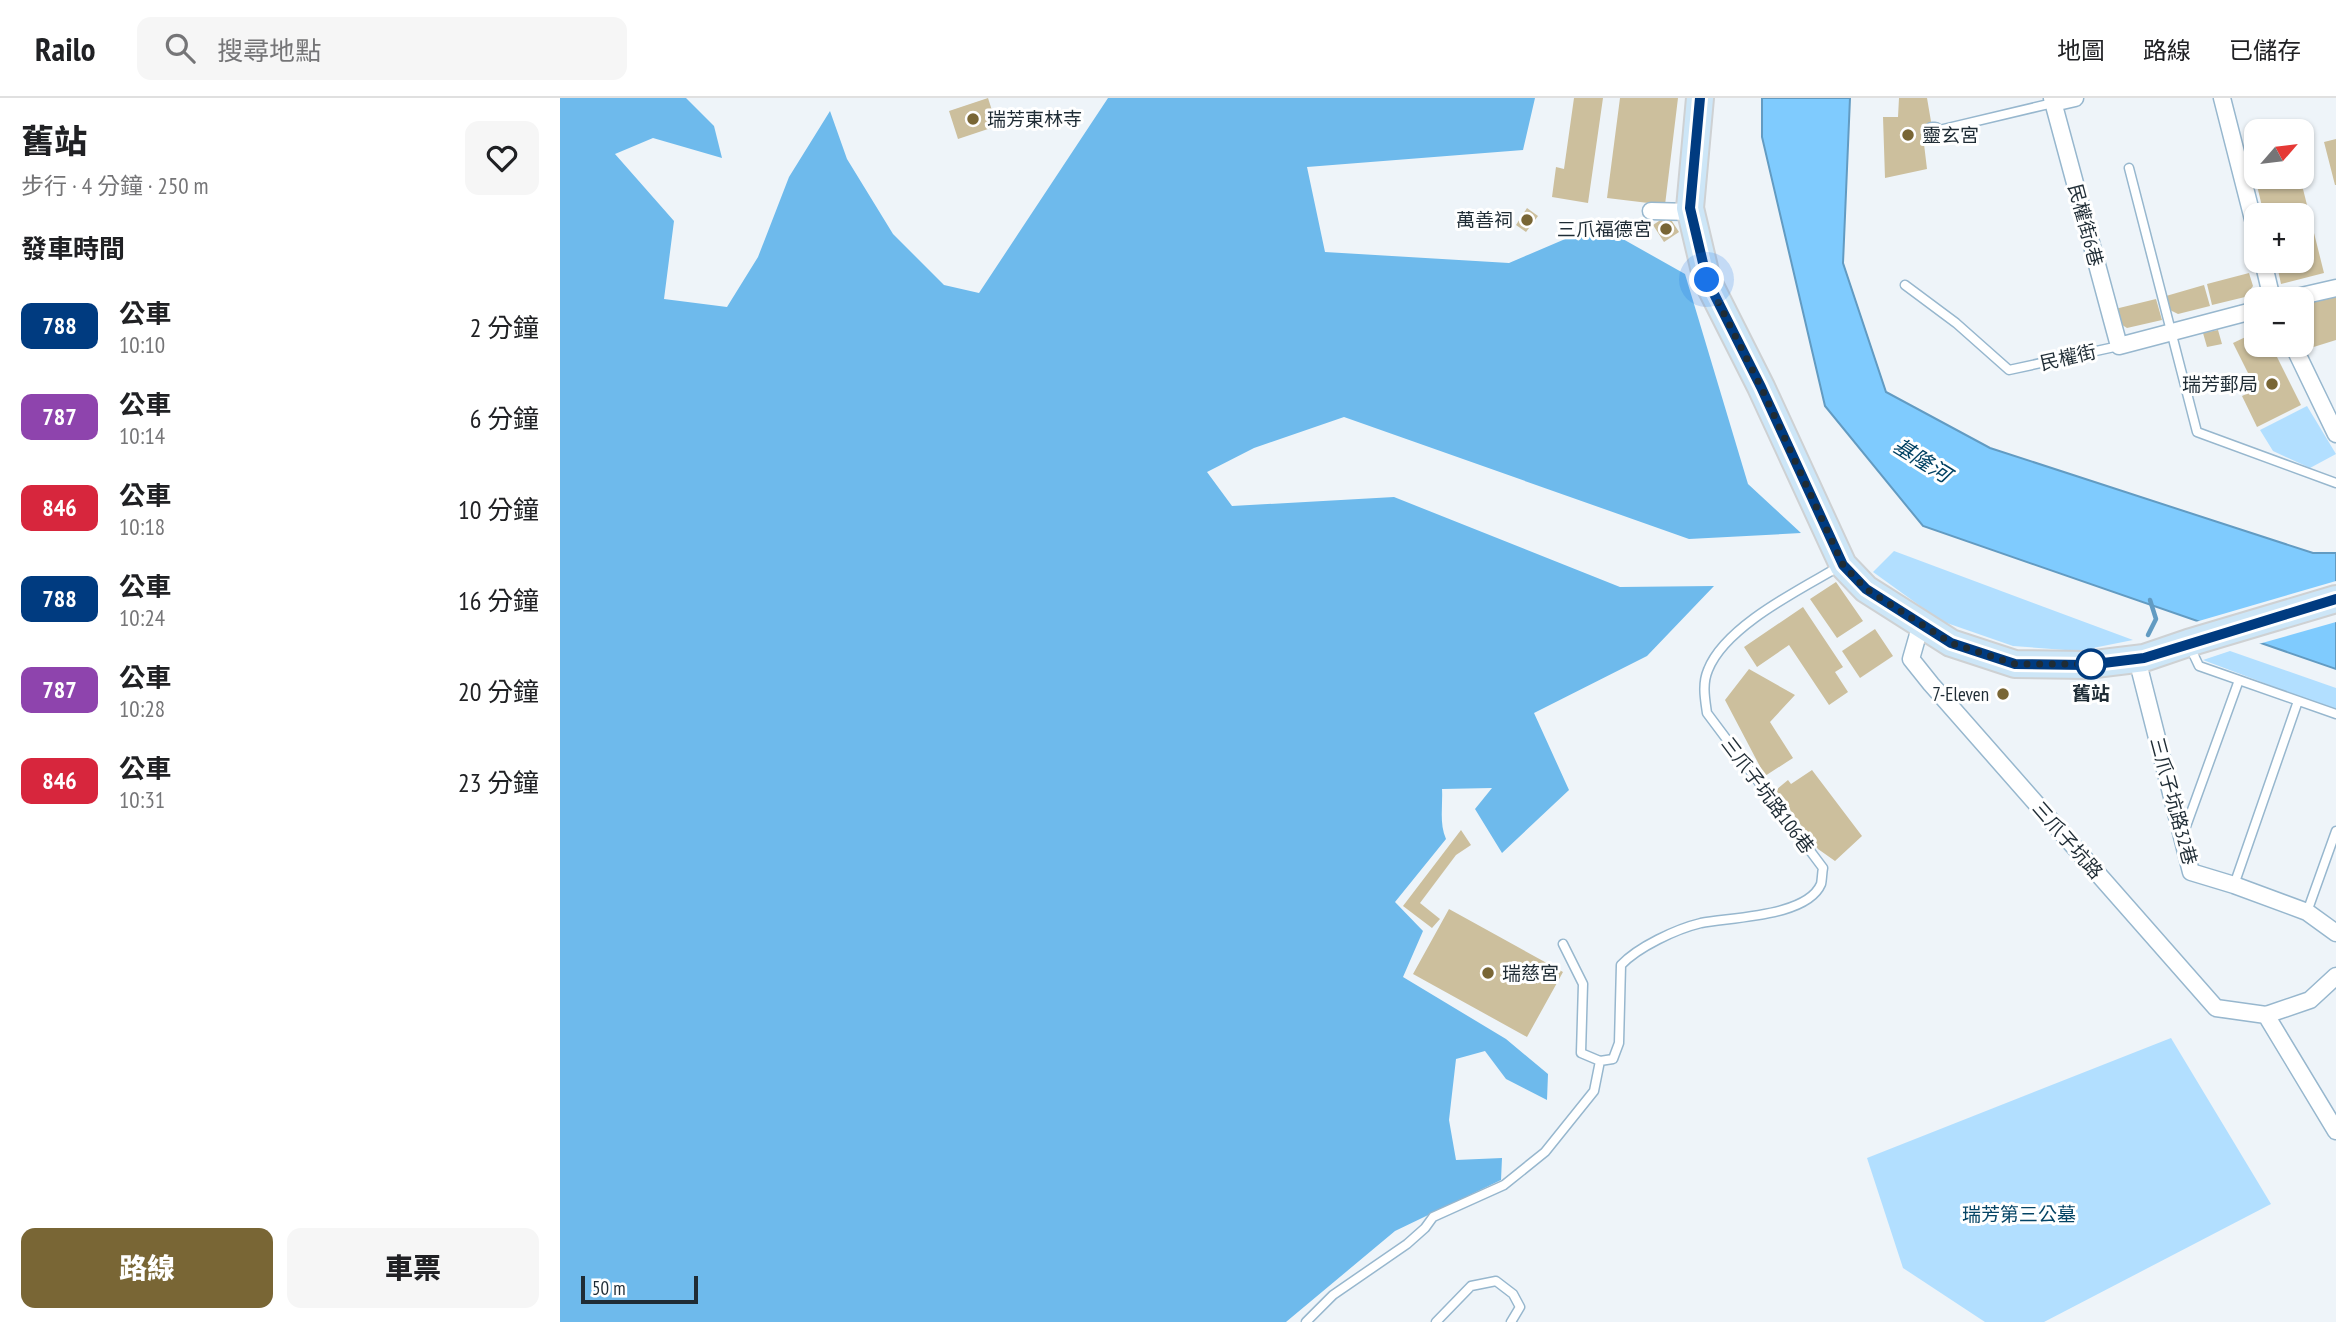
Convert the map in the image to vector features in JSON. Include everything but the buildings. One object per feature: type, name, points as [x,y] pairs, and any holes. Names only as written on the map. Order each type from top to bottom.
[{"type":"main road","points":[[1700,98],[1692,212],[1707,280],[1761,387],[1843,565],[1866,589],[1951,643],[2015,664],[2087,665],[2137,659],[2336,599]]},
{"type":"street","points":[[2053,101],[2075,98]]},
{"type":"street","points":[[2222,98],[2249,203]]},
{"type":"street","name":"民權街6巷","points":[[2053,101],[2119,346]]},
{"type":"street","points":[[1651,211],[1692,212]]},
{"type":"street","points":[[2314,293],[2336,288]]},
{"type":"street","name":"民權街","points":[[2119,346],[2244,313]]},
{"type":"street","points":[[2299,357],[2336,434]]},
{"type":"street","name":"三爪子坑路","points":[[1921,624],[1911,659],[2216,1008],[2266,1015],[2310,1000],[2336,976]]},
{"type":"street","name":"三爪子坑路32巷","points":[[2137,659],[2191,872],[2307,912],[2336,933]]},
{"type":"street","points":[[2266,1015],[2335,1128]]},
{"type":"lane","points":[[1933,131],[2053,101]]},
{"type":"lane","points":[[2129,168],[2197,432],[2336,483]]},
{"type":"lane","name":"民權街","points":[[1905,285],[1956,323],[2008,370],[2119,346]]},
{"type":"lane","name":"三爪子坑路106巷","points":[[1600,1060],[1613,1059],[1619,1043],[1620,965],[1632,954],[1700,923],[1764,915],[1807,900],[1820,885],[1823,868],[1707,713],[1703,693],[1708,669],[1726,643],[1770,606],[1843,565]]},
{"type":"lane","points":[[2188,643],[2199,666],[2336,714]]},
{"type":"lane","points":[[2182,836],[2239,680]]},
{"type":"lane","points":[[2234,885],[2298,701]]},
{"type":"lane","points":[[2307,912],[2336,831]]},
{"type":"lane","points":[[1306,1322],[1333,1295],[1406,1244],[1425,1228],[1433,1217],[1504,1185],[1545,1152],[1594,1091],[1600,1060],[1581,1053],[1583,984],[1563,944]]},
{"type":"lane","points":[[1436,1322],[1471,1286],[1496,1281],[1513,1294],[1520,1307],[1511,1322]]},
{"type":"lane","points":[[1317,1322],[1320,1307]]},
{"type":"green space","points":[[2307,406],[2336,454],[2310,468],[2273,451],[2260,430]]},
{"type":"green space","points":[[1894,551],[2133,640],[2078,651],[2013,646],[1941,621],[1873,572]]},
{"type":"green space","points":[[2230,651],[2336,688],[2336,710],[2203,660]]},
{"type":"green space","name":"瑞芳第三公墓","points":[[2171,1038],[2271,1204],[2044,1322],[1985,1322],[1903,1268],[1867,1158]]},
{"type":"shaded area","points":[[560,98],[686,98],[714,126],[722,158],[653,138],[615,154],[674,221],[664,299],[727,307],[758,257],[789,177],[830,111],[847,159],[893,234],[944,285],[979,293],[1108,98],[1535,98],[1523,150],[1307,167],[1325,252],[1509,263],[1598,225],[1685,274],[1748,484],[1801,533],[1689,539],[1344,417],[1254,448],[1207,472],[1232,506],[1394,497],[1620,587],[1714,586],[1647,656],[1534,713],[1569,790],[1502,853],[1475,809],[1492,788],[1442,789],[1442,821],[1446,839],[1395,902],[1423,931],[1403,977],[1506,1039],[1548,1074],[1547,1100],[1506,1079],[1485,1051],[1456,1059],[1449,1120],[1456,1160],[1502,1158],[1501,1180],[1395,1231],[1286,1322],[560,1322]]},
{"type":"water","name":"基隆河","points":[[1762,98],[1850,98],[1843,263],[1886,392],[1990,448],[2313,553],[2336,553],[2336,669],[1923,526],[1825,406],[1762,137]]},
{"type":"pier","points":[[2336,581],[2336,622],[2255,645],[2192,623]]},
{"type":"waterway","points":[[2148,635],[2156,619],[2150,600]]},
{"type":"bus line","name":"788","points":[[1700,98],[1690,208],[1707,280],[1761,387],[1843,565],[1866,589],[1951,643],[2015,664],[2087,665],[2144,658],[2336,599]]},
{"type":"place","name":"瑞芳東林寺","points":[[973,119]]},
{"type":"place","name":"靈玄宮","points":[[1908,135]]},
{"type":"place","name":"萬善祠","points":[[1527,220]]},
{"type":"place","name":"三爪福德宮","points":[[1666,229]]},
{"type":"place","name":"瑞芳郵局","points":[[2272,384]]},
{"type":"place","name":"舊站","points":[[2091,664]]},
{"type":"place","name":"7-Eleven","points":[[2003,694]]},
{"type":"place","name":"瑞慈宮","points":[[1488,973]]},
{"type":"route","points":[[1707,280],[1761,387],[1843,565],[1866,589],[1951,643],[2015,664],[2091,664]]}]
